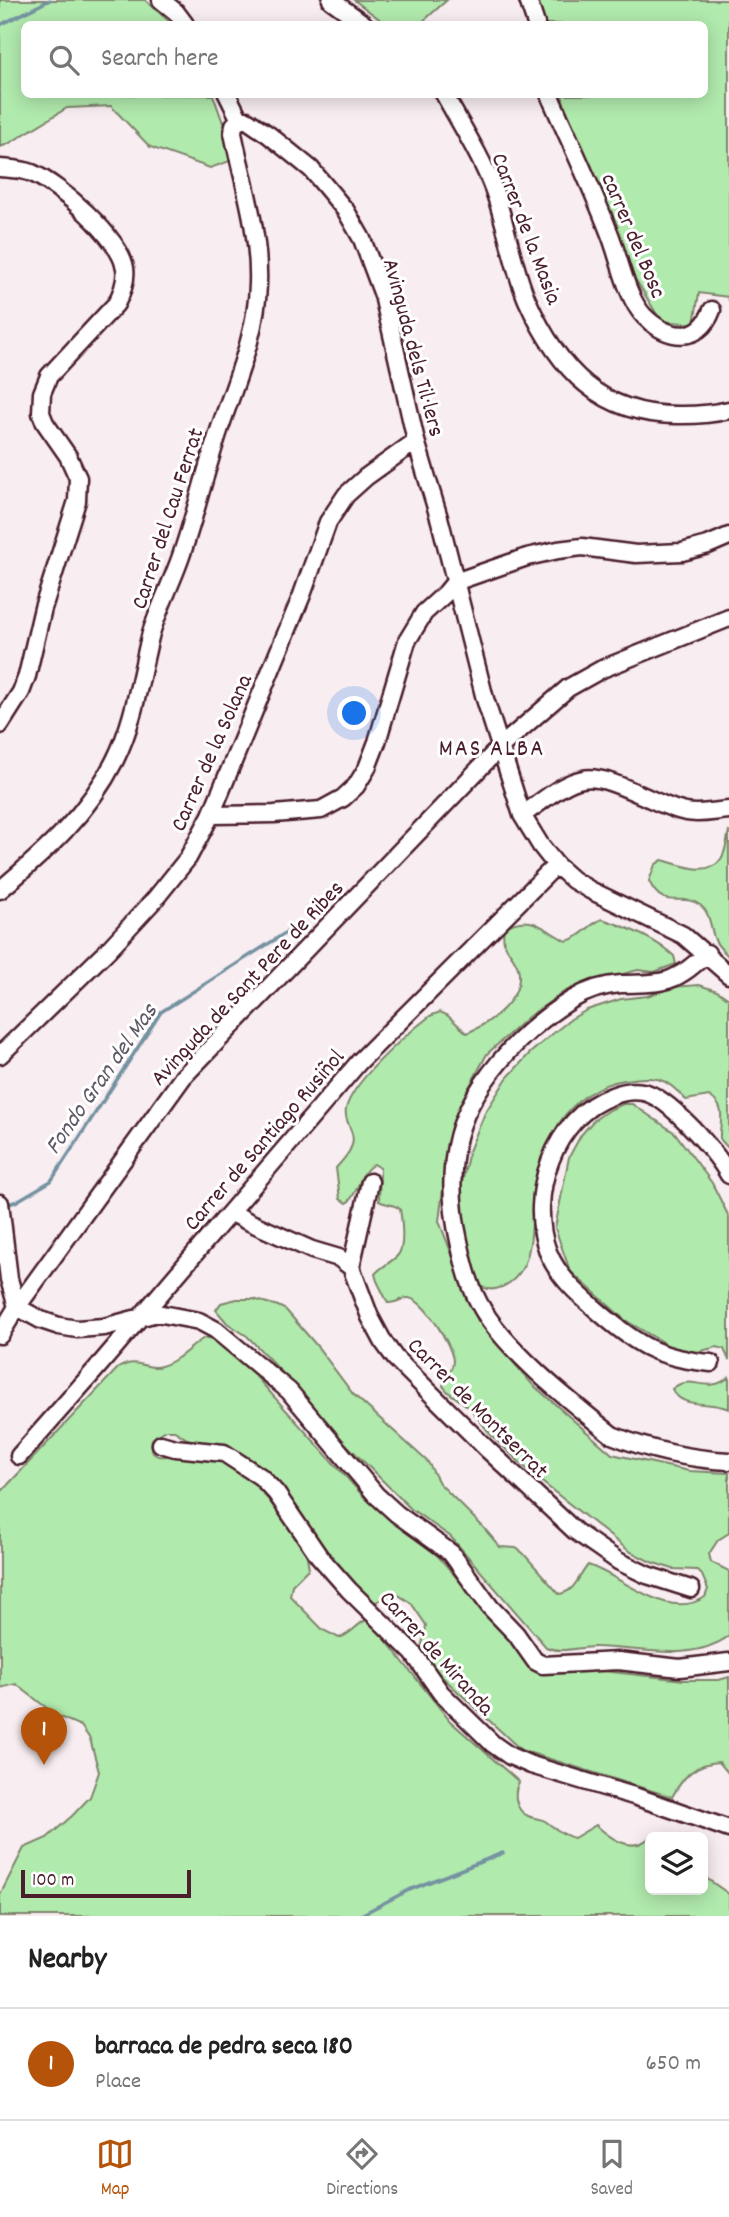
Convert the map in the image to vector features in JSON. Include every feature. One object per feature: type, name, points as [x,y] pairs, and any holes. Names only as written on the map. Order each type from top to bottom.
[{"type":"street","points":[[161,0],[183,21]]},
{"type":"street","points":[[331,0],[360,21]]},
{"type":"street","points":[[528,0],[535,21]]},
{"type":"street","points":[[229,98],[240,120]]},
{"type":"street","name":"Carrer de la Masia","points":[[446,98],[493,186],[527,299],[563,363],[587,387],[623,407],[671,416],[729,410]]},
{"type":"street","name":"carrer del Bosc","points":[[551,98],[643,315],[673,334],[685,335],[694,333],[703,326],[712,310]]},
{"type":"street","name":"Avinguda dels Til·lers","points":[[240,120],[247,120],[269,135],[311,169],[346,211],[362,239],[383,295],[416,441],[440,520],[485,699],[522,815],[541,846],[573,880],[683,935],[707,953],[729,975]]},
{"type":"street","name":"Carrer del Cau Ferrat","points":[[0,890],[42,855],[77,819],[96,794],[116,759],[135,708],[152,632],[180,558],[221,425],[244,363],[258,285],[249,208],[233,133],[234,125],[240,120]]},
{"type":"street","points":[[0,168],[31,173],[59,190],[92,220],[113,244],[125,268],[122,293],[116,304],[49,376],[42,393],[41,413],[74,467],[79,489],[43,608],[27,676],[21,692],[0,724]]},
{"type":"street","name":"Carrer de la Solana","points":[[0,1055],[73,986],[155,899],[188,858],[211,815],[302,595],[328,522],[346,495],[416,441]]},
{"type":"street","points":[[211,815],[321,810],[343,798],[356,786],[367,768],[377,742],[407,641],[424,613],[455,582],[527,557],[558,550],[582,547],[636,554],[682,552],[729,536]]},
{"type":"street","name":"Avinguda de Sant Pere de Ribes","points":[[0,1335],[17,1307],[183,1077],[500,747],[568,688],[602,669],[729,618]]},
{"type":"street","points":[[522,815],[569,784],[585,778],[600,779],[653,802],[687,813],[710,814],[727,808]]},
{"type":"street","name":"Carrer de Santiago Rusiñol","points":[[19,1456],[359,1062],[556,865]]},
{"type":"street","points":[[707,953],[677,977],[665,982],[619,984],[573,998],[517,1041],[481,1088],[466,1116],[455,1146],[452,1191],[465,1270],[482,1308],[509,1343],[612,1435],[668,1453],[729,1461]]},
{"type":"street","points":[[711,1363],[666,1356],[648,1349],[622,1332],[578,1293],[558,1271],[548,1252],[542,1230],[542,1203],[545,1180],[555,1148],[566,1129],[588,1107],[621,1092],[645,1092],[664,1102],[717,1155],[729,1175]]},
{"type":"street","points":[[231,1212],[312,1250],[339,1258],[351,1267],[370,1182]]},
{"type":"street","points":[[1,1209],[9,1279],[17,1307],[41,1320],[78,1329],[104,1327],[158,1313],[199,1321],[216,1330],[274,1378],[302,1406],[376,1495],[397,1514],[451,1552],[489,1607],[516,1634],[535,1661],[542,1665],[618,1661],[680,1668],[729,1662]]},
{"type":"street","name":"Carrer de Montserrat","points":[[351,1267],[370,1317],[390,1350],[488,1450],[575,1531],[618,1562],[647,1575],[691,1589]]},
{"type":"street","name":"Carrer de Miranda","points":[[160,1444],[224,1453],[261,1477],[276,1493],[319,1556],[349,1590],[412,1653],[441,1693],[493,1744],[510,1756],[729,1829]]},
{"type":"green space","points":[[0,0],[145,0],[169,21],[21,21],[21,98],[214,98],[236,159],[210,168],[150,147],[111,106],[67,108],[0,147]]},
{"type":"green space","points":[[354,0],[447,0],[423,21],[382,21]]},
{"type":"green space","points":[[538,0],[729,0],[729,301],[728,297],[699,293],[694,324],[661,321],[626,264],[568,119],[563,98],[708,98],[708,21],[543,21]]},
{"type":"green space","points":[[729,831],[729,957],[716,942],[704,908],[693,901],[667,899],[655,891],[649,881],[655,865],[662,860],[701,869],[715,865],[724,853]]},
{"type":"green space","points":[[602,919],[649,938],[674,956],[676,964],[654,972],[638,970],[580,985],[564,992],[528,1017],[487,1054],[451,1126],[439,1221],[478,1321],[532,1384],[612,1454],[689,1471],[729,1473],[729,1533],[718,1540],[709,1554],[711,1562],[729,1571],[729,1636],[698,1650],[664,1652],[594,1647],[558,1650],[546,1647],[451,1537],[411,1509],[342,1440],[247,1336],[227,1323],[216,1310],[221,1303],[253,1299],[286,1310],[353,1394],[428,1462],[439,1483],[500,1547],[516,1548],[523,1553],[559,1594],[573,1587],[588,1565],[661,1601],[691,1603],[705,1597],[708,1589],[697,1570],[673,1569],[629,1551],[533,1475],[491,1435],[470,1408],[448,1392],[443,1386],[453,1361],[437,1325],[422,1307],[409,1298],[388,1303],[377,1281],[375,1274],[398,1255],[402,1240],[400,1209],[379,1201],[380,1168],[374,1164],[369,1168],[347,1203],[340,1199],[336,1168],[348,1153],[353,1139],[346,1119],[346,1109],[350,1098],[369,1072],[430,1016],[440,1012],[447,1015],[467,1033],[486,1023],[504,1008],[517,989],[519,979],[516,963],[505,946],[504,928],[513,923],[529,922],[566,941]]},
{"type":"green space","points":[[699,985],[717,991],[729,999],[729,1149],[720,1139],[721,1110],[709,1096],[686,1100],[666,1082],[652,1078],[615,1082],[597,1089],[580,1100],[566,1114],[539,1166],[530,1246],[520,1272],[502,1287],[488,1289],[481,1286],[475,1280],[459,1197],[469,1151],[485,1113],[507,1078],[551,1035],[587,1010],[673,987]]},
{"type":"green space","points":[[623,1104],[632,1104],[675,1133],[712,1183],[729,1217],[729,1360],[724,1349],[717,1347],[693,1353],[669,1346],[625,1320],[570,1271],[555,1228],[569,1157],[581,1135],[593,1121]]},
{"type":"green space","points":[[204,1338],[212,1338],[242,1361],[364,1497],[438,1556],[521,1652],[544,1673],[594,1670],[684,1680],[719,1680],[729,1677],[729,1774],[719,1762],[703,1765],[685,1777],[672,1797],[521,1750],[427,1663],[422,1653],[426,1625],[411,1603],[395,1593],[374,1603],[366,1599],[228,1449],[187,1439],[173,1430],[166,1430],[152,1439],[154,1454],[158,1456],[185,1452],[207,1455],[235,1467],[259,1488],[306,1552],[309,1568],[292,1585],[290,1596],[323,1630],[339,1638],[366,1620],[373,1624],[450,1721],[519,1782],[516,1801],[520,1810],[574,1838],[596,1825],[622,1843],[636,1844],[645,1841],[645,1895],[708,1895],[708,1879],[729,1894],[729,1916],[0,1916],[0,1895],[24,1848],[47,1838],[73,1815],[90,1797],[99,1772],[90,1739],[81,1726],[57,1716],[16,1684],[0,1688],[0,1493],[118,1368],[131,1363],[155,1367],[178,1358]]},
{"type":"green space","points":[[729,1377],[729,1409],[682,1400],[672,1389],[686,1383],[713,1384]]},
{"type":"waterway","points":[[0,25],[50,0]]},
{"type":"waterway","name":"Fondo Gran del Mas","points":[[4,1206],[51,1181],[161,1012],[301,923]]},
{"type":"waterway","points":[[359,1916],[409,1890],[503,1853]]},
{"type":"place","name":"barraca de pedra seca 180","points":[[44,1765]]},
{"type":"district","name":"MAS ALBA","points":[[492,747]]}]
